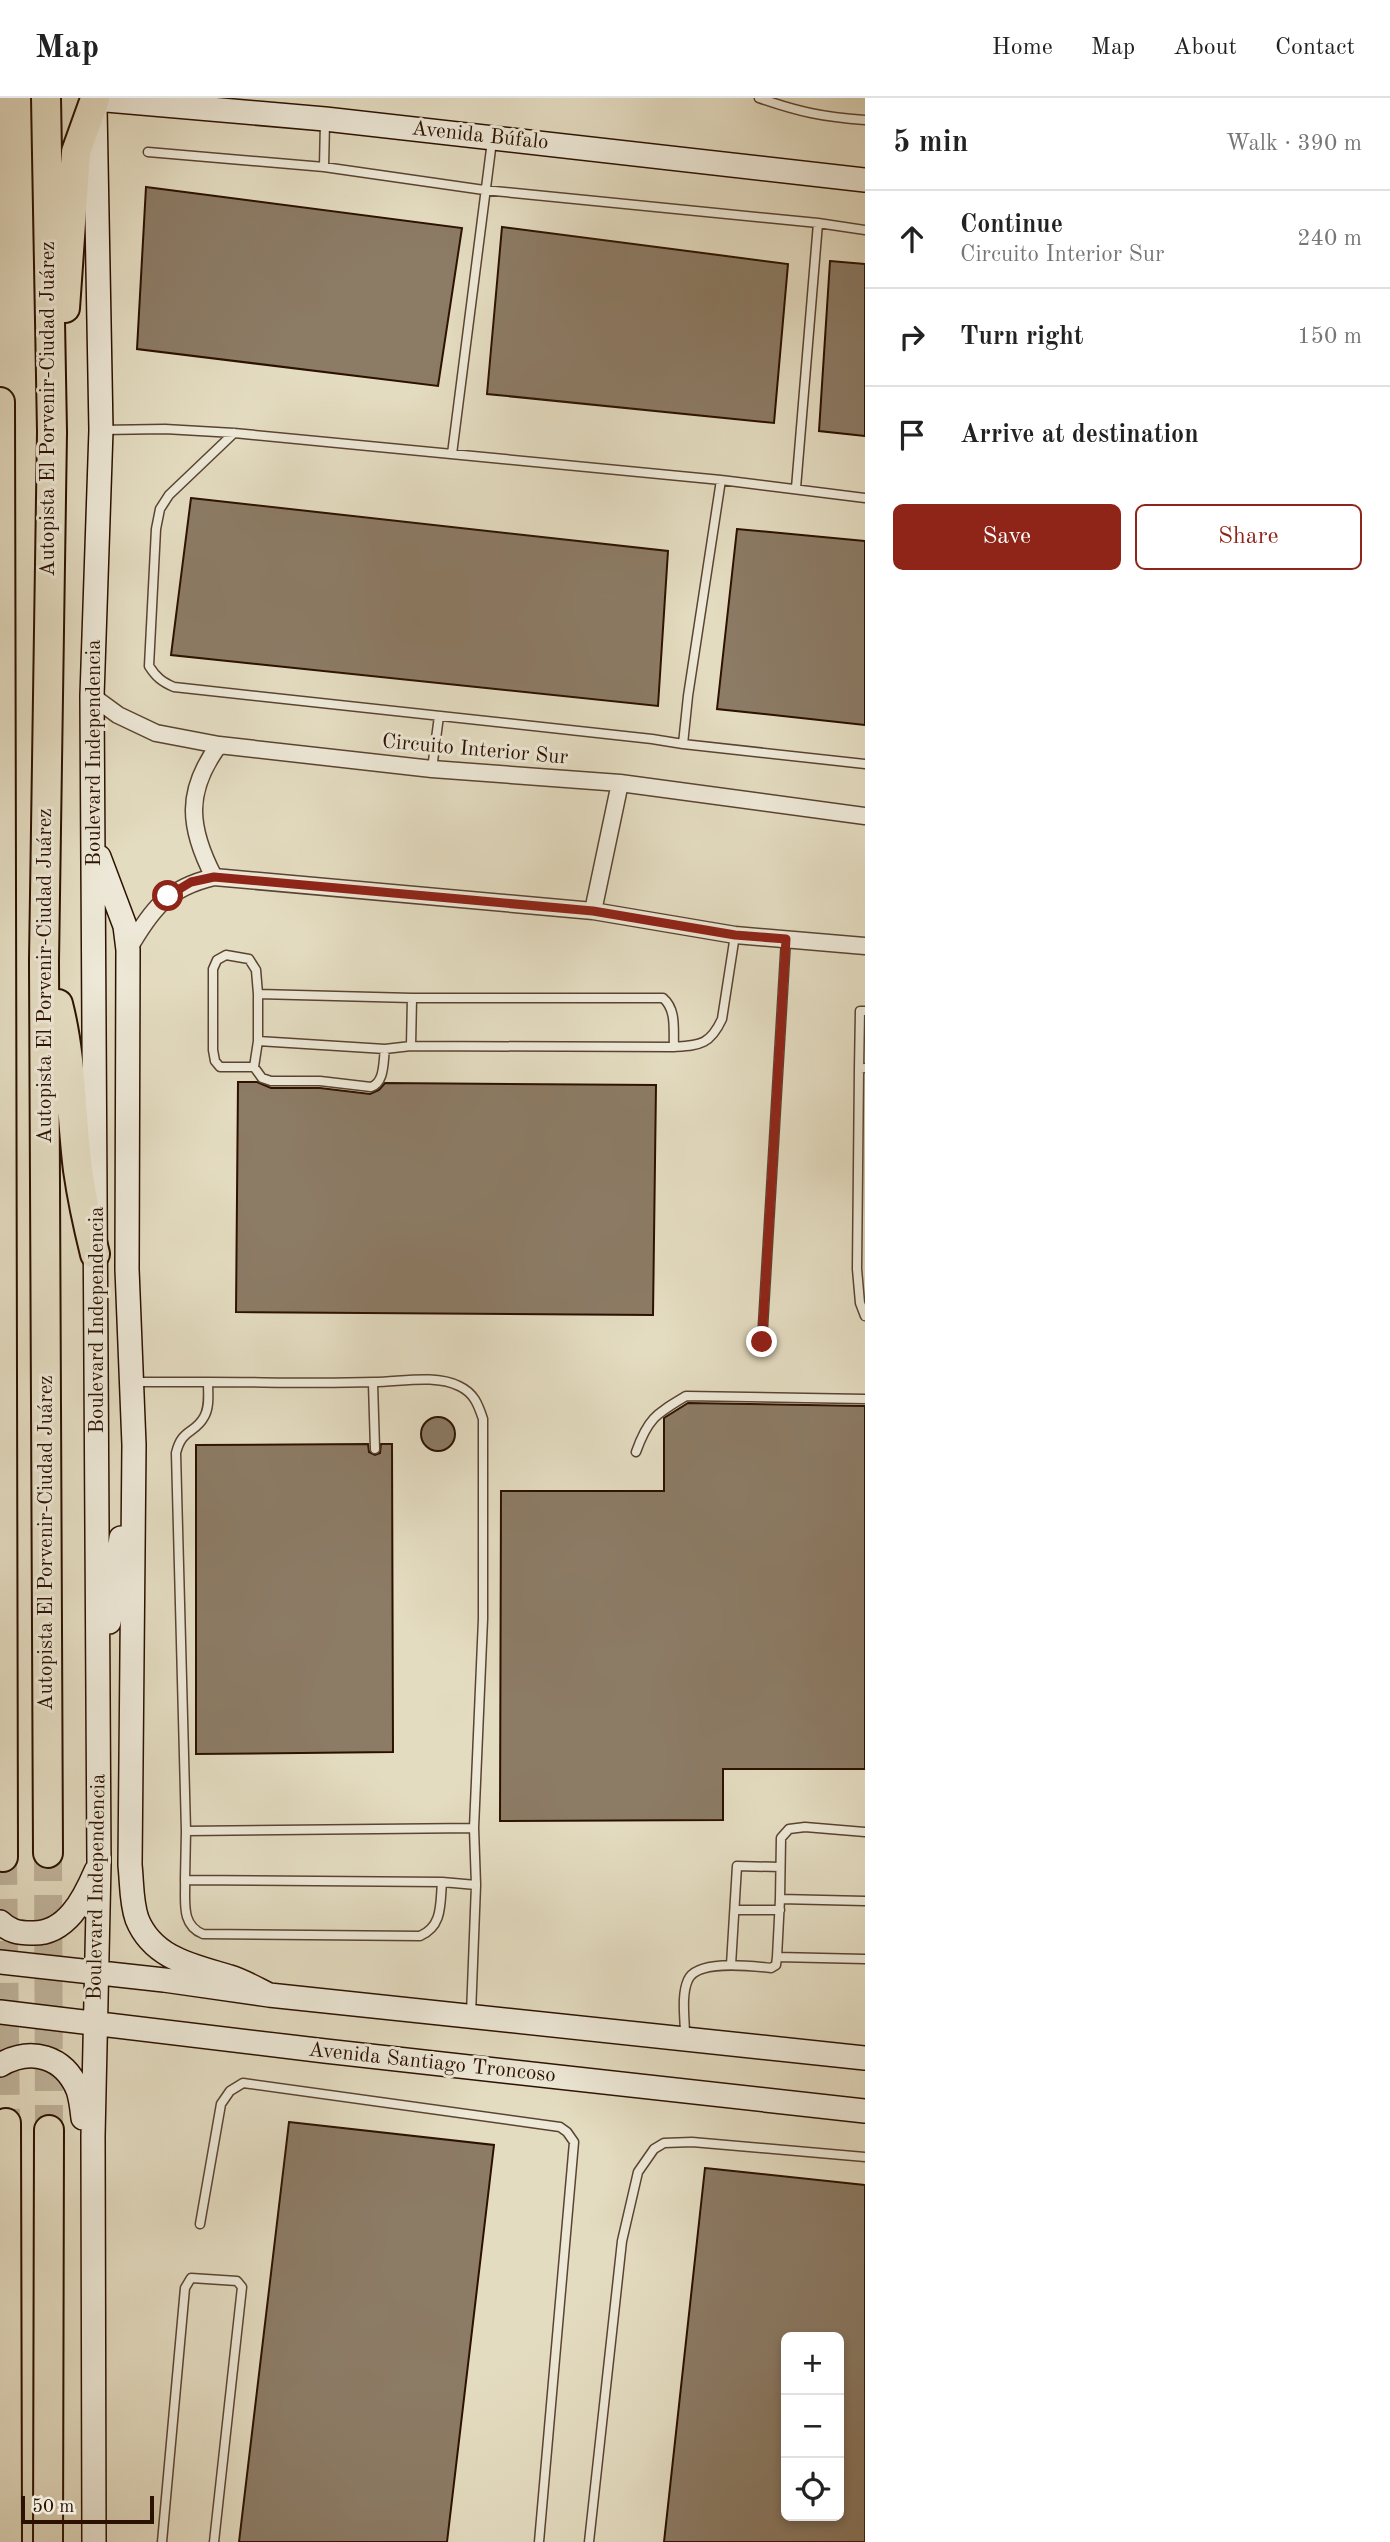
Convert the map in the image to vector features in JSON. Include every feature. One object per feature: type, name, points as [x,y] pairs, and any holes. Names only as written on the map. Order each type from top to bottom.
[{"type":"highway","name":"Autopista El Porvenir-Ciudad Juárez","points":[[46,98],[52,432],[44,961],[48,1853]]},
{"type":"highway","points":[[52,432],[63,340],[76,152],[105,99]]},
{"type":"highway","points":[[0,402],[3,1857]]},
{"type":"highway","points":[[44,961],[59,1009],[78,1168],[95,1254]]},
{"type":"highway","points":[[6,2123],[7,2542]]},
{"type":"highway","points":[[48,2130],[48,2542]]},
{"type":"main road","name":"Avenida Búfalo","points":[[105,99],[325,119],[865,180]]},
{"type":"main road","name":"Boulevard Independencia","points":[[94,2542],[93,2136],[99,1864],[92,696],[101,430],[105,99]]},
{"type":"main road","points":[[94,844],[124,926],[128,950],[127,1269],[134,1445],[130,1865],[133,1903],[145,1934],[170,1957],[270,1994]]},
{"type":"main road","points":[[98,1701],[134,1445]]},
{"type":"main road","points":[[0,1922],[18,1933],[36,1933],[53,1928],[66,1920],[80,1903],[99,1864]]},
{"type":"main road","points":[[0,1962],[865,2059]]},
{"type":"main road","name":"Avenida Santiago Troncoso","points":[[0,2012],[865,2112]]},
{"type":"main road","points":[[0,2065],[18,2056],[34,2055],[50,2058],[61,2066],[79,2092],[83,2119],[93,2136]]},
{"type":"street","name":"Circuito Interior Sur","points":[[92,696],[118,715],[156,733],[219,745],[432,769],[620,783],[865,816]]},
{"type":"street","points":[[214,877],[200,850],[192,818],[196,787],[204,765],[219,745]]},
{"type":"street","points":[[593,911],[620,783]]},
{"type":"street","points":[[128,950],[145,921],[168,896],[191,882],[214,877],[593,911],[735,935],[865,946]]},
{"type":"lane","points":[[759,98],[799,112],[865,120]]},
{"type":"lane","points":[[324,167],[325,119]]},
{"type":"lane","points":[[452,454],[492,138]]},
{"type":"lane","points":[[148,152],[324,167],[484,190],[865,230]]},
{"type":"lane","points":[[796,488],[818,223]]},
{"type":"lane","points":[[101,430],[164,429],[234,433],[721,480],[865,498]]},
{"type":"lane","points":[[234,433],[177,486],[160,509],[156,528],[149,666],[155,677],[174,687],[652,738],[683,744],[865,764]]},
{"type":"lane","points":[[683,744],[721,480]]},
{"type":"lane","points":[[432,769],[439,716]]},
{"type":"lane","points":[[258,1041],[385,1049],[411,1046],[699,1045],[712,1036],[722,1019],[735,935]]},
{"type":"lane","points":[[762,1342],[786,939]]},
{"type":"lane","points":[[254,1067],[220,1067],[215,1061],[214,969],[217,960],[226,955],[249,959],[256,970],[258,1041],[254,1067],[262,1078],[271,1081],[320,1081],[371,1087],[381,1080],[385,1049]]},
{"type":"lane","points":[[258,994],[412,998],[663,998],[670,1004],[673,1012],[674,1047]]},
{"type":"lane","points":[[411,1046],[412,998]]},
{"type":"lane","points":[[865,1011],[860,1011],[862,1221],[859,1303],[865,1316]]},
{"type":"lane","points":[[133,1382],[439,1380],[457,1384],[478,1402],[483,1419],[483,1619],[474,1828],[476,1885],[471,2016]]},
{"type":"lane","points":[[208,1382],[208,1405],[204,1417],[186,1432],[176,1453],[186,1916],[193,1929],[203,1934],[420,1937],[434,1927],[439,1919],[442,1882]]},
{"type":"lane","points":[[373,1382],[374,1449]]},
{"type":"lane","points":[[636,1452],[644,1429],[662,1410],[686,1396],[865,1399]]},
{"type":"lane","points":[[685,2039],[685,1991],[688,1979],[696,1970],[731,1965],[771,1968],[776,1965],[781,1838],[789,1829],[805,1827],[865,1832]]},
{"type":"lane","points":[[186,1831],[474,1828]]},
{"type":"lane","points":[[731,1965],[737,1866],[780,1867]]},
{"type":"lane","points":[[185,1880],[442,1882],[476,1885]]},
{"type":"lane","points":[[780,1899],[865,1901]]},
{"type":"lane","points":[[735,1910],[780,1910]]},
{"type":"lane","points":[[777,1957],[865,1959]]},
{"type":"lane","points":[[200,2224],[221,2104],[230,2091],[243,2083],[560,2127],[567,2132],[574,2142],[539,2542]]},
{"type":"lane","points":[[589,2542],[622,2241],[638,2172],[654,2149],[664,2143],[692,2142],[865,2157]]},
{"type":"lane","points":[[162,2542],[185,2288],[191,2278],[237,2281],[242,2287],[214,2542]]},
{"type":"building","points":[[146,187],[462,228],[438,386],[137,349]]},
{"type":"building","points":[[502,227],[788,264],[774,423],[487,394]]},
{"type":"building","points":[[830,261],[865,264],[865,436],[819,431]]},
{"type":"building","points":[[191,498],[668,551],[658,706],[171,655]]},
{"type":"building","points":[[737,529],[865,541],[865,725],[717,709]]},
{"type":"building","points":[[238,1082],[257,1082],[271,1088],[320,1088],[370,1094],[385,1083],[656,1085],[653,1315],[236,1312]]},
{"type":"building","points":[[688,1403],[865,1406],[865,1769],[723,1769],[723,1820],[500,1821],[501,1491],[664,1491],[664,1418]]},
{"type":"building","points":[[438,1417],[450,1422],[455,1434],[450,1446],[438,1451],[426,1446],[421,1434],[426,1422]]},
{"type":"building","points":[[368,1444],[369,1452],[375,1455],[380,1453],[381,1444],[392,1444],[393,1752],[196,1754],[196,1445]]},
{"type":"building","points":[[289,2122],[494,2145],[447,2542],[239,2542]]},
{"type":"building","points":[[705,2168],[865,2185],[865,2542],[664,2542]]},
{"type":"tunnel","points":[[48,1853],[49,2130]]},
{"type":"tunnel","points":[[3,1857],[6,2123]]},
{"type":"route","points":[[168,896],[191,882],[214,877],[593,911],[735,935],[786,939],[762,1342]]}]
